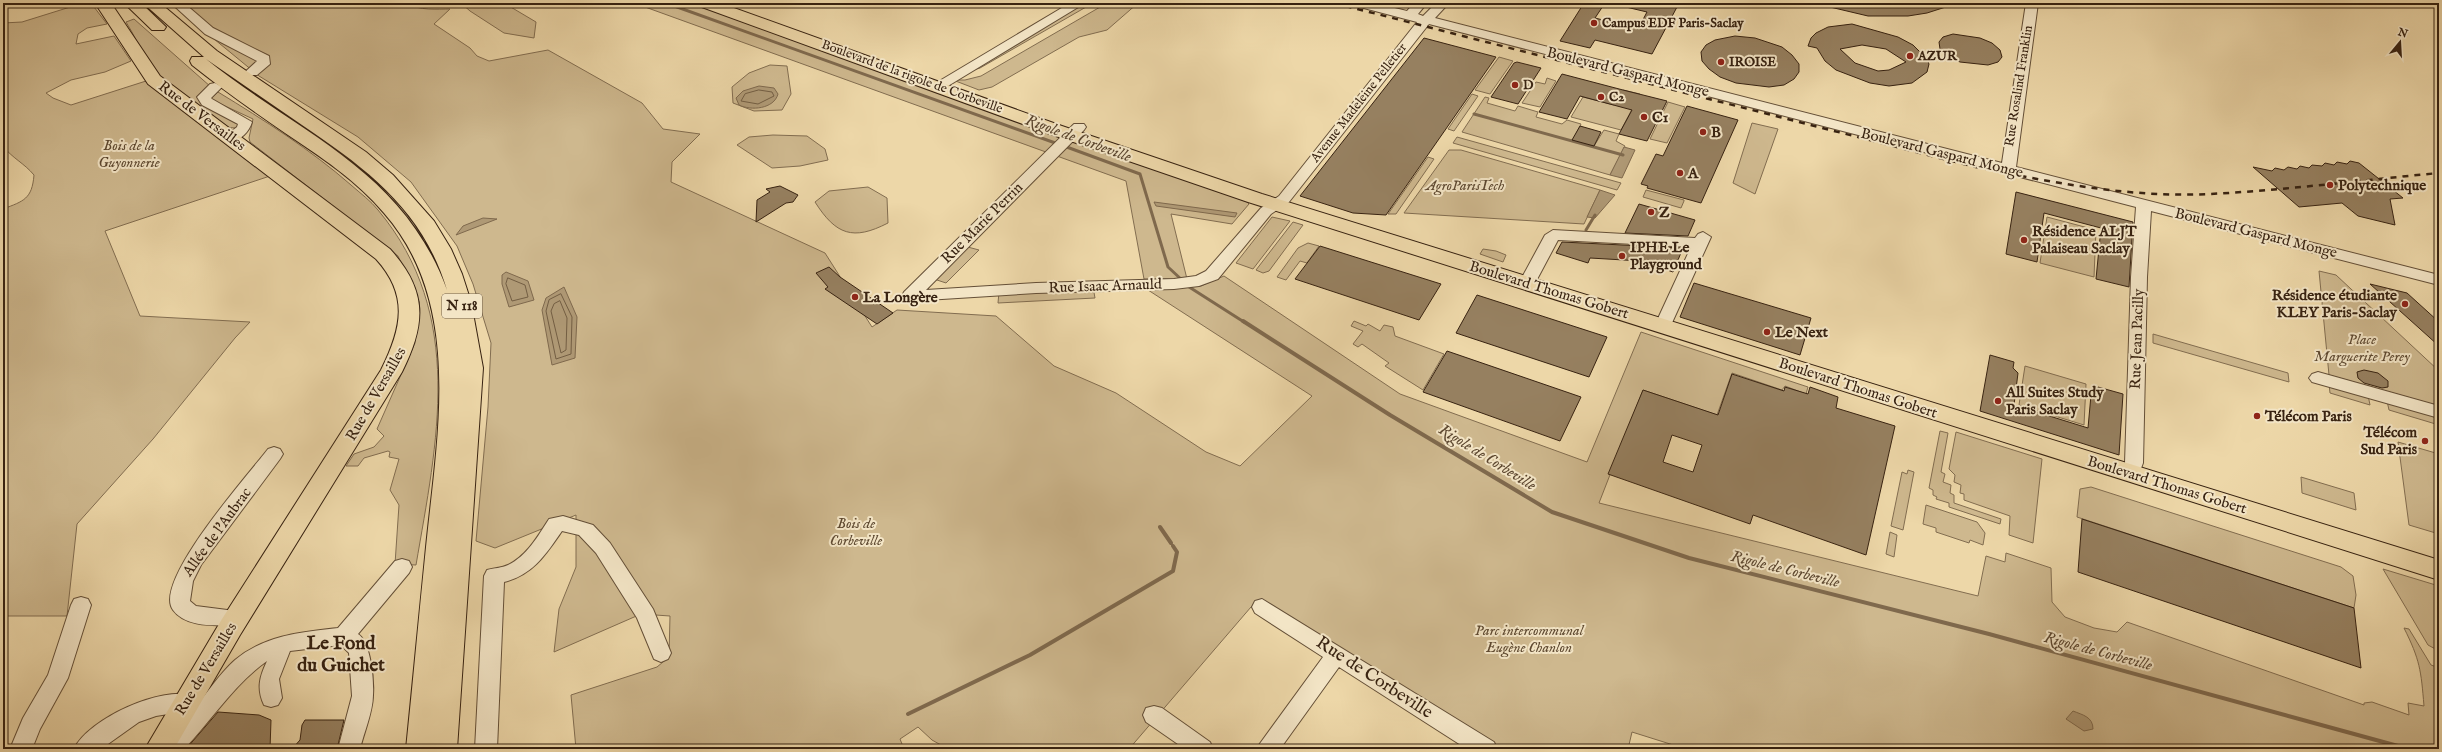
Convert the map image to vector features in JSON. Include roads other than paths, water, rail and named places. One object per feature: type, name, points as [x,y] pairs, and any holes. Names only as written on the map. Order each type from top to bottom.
[{"type":"main road","name":"Rue de Versailles","points":[[103,3],[120,25],[142,66],[154,80],[391,261],[405,283],[410,304],[410,317],[405,344],[391,372],[236,618],[160,749]]},
{"type":"main road","name":"N 118","points":[[132,3],[226,84],[342,164],[380,196],[406,227],[427,267],[440,303],[446,329],[450,374],[450,424],[420,749]]},
{"type":"main road","name":"N 118","points":[[151,3],[210,55],[360,156],[379,171],[423,218],[447,260],[460,296],[467,326],[472,368],[443,749]]},
{"type":"main road","name":"Boulevard de la rigole de Corbeville","points":[[705,3],[938,86],[1067,139],[1278,204]]},
{"type":"main road","name":"Boulevard Thomas Gobert","points":[[1278,204],[2439,570]]},
{"type":"street","points":[[177,3],[209,31],[264,59],[263,64],[252,72]]},
{"type":"street","points":[[938,86],[1078,3]]},
{"type":"street","name":"Boulevard Gaspard Monge","points":[[1360,3],[2439,280]]},
{"type":"street","points":[[1410,16],[1421,3]]},
{"type":"street","name":"Avenue Madeleine Pelletier","points":[[1199,281],[1212,275],[1266,211],[1278,204],[1424,20],[1433,15],[1443,3]]},
{"type":"street","name":"Rue Rosalind Franklin","points":[[2008,170],[2032,3]]},
{"type":"street","points":[[215,88],[204,97],[207,102],[245,122],[243,129],[230,138]]},
{"type":"street","name":"Rue Marie Perrin","points":[[910,296],[1067,139]]},
{"type":"street","name":"Rue Jean Pacilly","points":[[2131,474],[2134,464],[2139,277],[2144,204]]},
{"type":"street","points":[[1527,283],[1553,235],[1702,240],[1663,325]]},
{"type":"street","name":"Rue Isaac Arnauld","points":[[910,296],[1036,288],[1174,284],[1199,281]]},
{"type":"street","points":[[2318,378],[2439,412]]},
{"type":"street","name":"Allée de l'Aubrac","points":[[236,618],[191,614],[180,605],[179,593],[183,577],[194,559],[274,454]]},
{"type":"street","points":[[486,749],[494,576],[510,574],[525,566],[556,524],[564,523],[586,530],[603,548],[646,615],[661,653]]},
{"type":"street","points":[[344,636],[402,567]]},
{"type":"street","points":[[21,749],[31,725],[58,678],[81,605]]},
{"type":"street","name":"Rue de Corbeville","points":[[1262,607],[1486,749]]},
{"type":"street","points":[[160,749],[174,744],[242,666],[260,654],[290,642],[344,636],[354,642],[359,653],[363,696],[349,749]]},
{"type":"street","points":[[271,698],[269,679],[279,656],[280,646]]},
{"type":"street","points":[[1267,749],[1337,654]]},
{"type":"street","points":[[85,749],[118,721],[141,709],[162,704],[186,703]]},
{"type":"street","points":[[1154,715],[1202,749]]},
{"type":"water","points":[[759,86],[774,88],[778,94],[776,99],[767,106],[756,108],[739,105],[736,98],[743,91]]},
{"type":"water","points":[[1624,147],[1635,150],[1622,178],[1610,175]]},
{"type":"water","points":[[1600,190],[1615,195],[1595,218],[1587,217]]},
{"type":"water","points":[[1154,202],[1237,213],[1235,217],[1156,206]]},
{"type":"water","points":[[483,218],[497,219],[456,235],[463,226]]},
{"type":"water","points":[[506,272],[528,281],[534,300],[509,307],[502,284],[502,275]]},
{"type":"water","points":[[564,287],[577,317],[575,358],[552,365],[542,310],[546,298]]},
{"type":"water","points":[[2073,711],[2084,715],[2089,719],[2093,725],[2093,729],[2084,731],[2066,719]]},
{"type":"waterway","name":"Rigole de Corbeville","points":[[666,3],[1058,144]]},
{"type":"waterway","points":[[1474,114],[1623,155]]},
{"type":"waterway","name":"Rigole de Corbeville","points":[[1064,146],[1140,174],[1168,267],[1182,280]]},
{"type":"waterway","points":[[1586,230],[1595,215]]},
{"type":"waterway","name":"Rigole de Corbeville","points":[[1186,285],[1244,322]]},
{"type":"waterway","name":"Rigole de Corbeville","points":[[1243,321],[1390,415],[1552,512],[1689,558],[1989,634],[2409,749]]},
{"type":"waterway","points":[[1160,527],[1171,543]]},
{"type":"waterway","points":[[908,714],[1030,655],[1173,571],[1177,552],[1173,546]]},
{"type":"railway","points":[[1334,3],[1971,166],[2090,188],[2150,194],[2210,194],[2439,173]]},
{"type":"place","name":"Campus EDF Paris-Saclay","points":[[1594,23]]},
{"type":"place","name":"AZUR","points":[[1910,56]]},
{"type":"place","name":"IROISE","points":[[1721,62]]},
{"type":"place","name":"D","points":[[1515,85]]},
{"type":"place","name":"C2","points":[[1601,97]]},
{"type":"place","name":"C1","points":[[1644,117]]},
{"type":"place","name":"B","points":[[1703,132]]},
{"type":"place","name":"A","points":[[1680,173]]},
{"type":"place","name":"Polytechnique","points":[[2330,185]]},
{"type":"place","name":"Z","points":[[1651,212]]},
{"type":"place","name":"Résidence ALJT Palaiseau Saclay","points":[[2024,240]]},
{"type":"place","name":"IPHE Le Playground","points":[[1622,256]]},
{"type":"place","name":"La Longère","points":[[855,297]]},
{"type":"place","name":"Résidence étudiante KLEY Paris-Saclay","points":[[2405,304]]},
{"type":"place","name":"Le Next","points":[[1767,332]]},
{"type":"place","name":"All Suites Study Paris Saclay","points":[[1998,401]]},
{"type":"place","name":"Télécom Paris","points":[[2257,416]]},
{"type":"place","name":"Télécom Sud Paris","points":[[2425,441]]},
{"type":"district","name":"Le Fond du Guichet","points":[[341,655]]},
{"type":"park label","name":"Bois de la Guyonnerie","points":[[129,154]]},
{"type":"park label","name":"AgroParisTech","points":[[1465,185]]},
{"type":"park label","name":"Place Marguerite Perey","points":[[2362,348]]},
{"type":"park label","name":"Bois de Corbeville","points":[[856,532]]},
{"type":"park label","name":"Parc intercommunal Eugène Chanlon","points":[[1529,638]]}]
